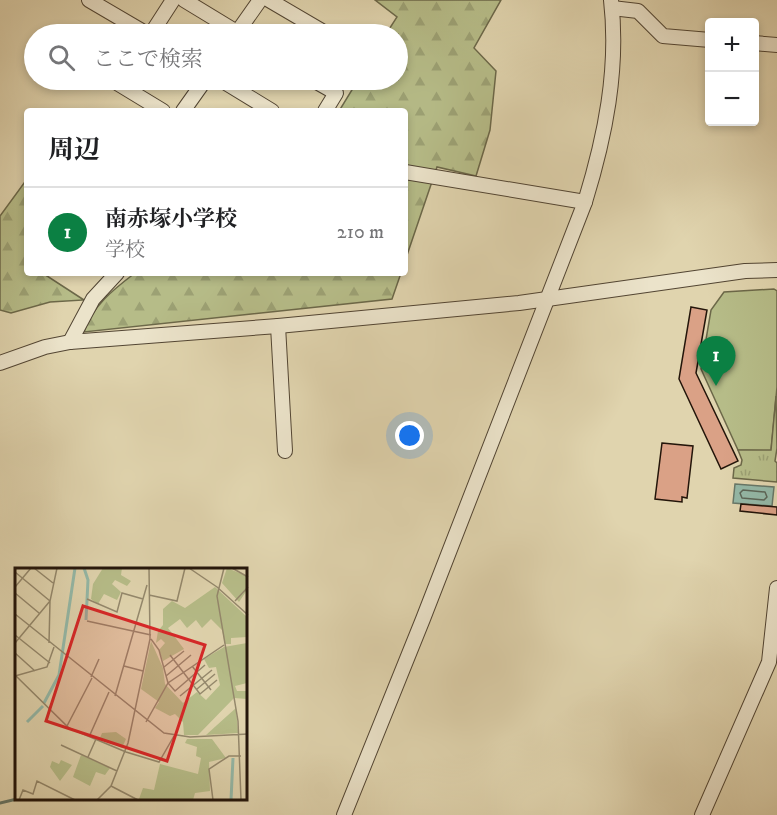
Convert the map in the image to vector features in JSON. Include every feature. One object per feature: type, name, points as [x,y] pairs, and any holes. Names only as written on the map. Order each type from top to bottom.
[{"type":"street","points":[[89,0],[131,24]]},
{"type":"street","points":[[156,24],[173,0]]},
{"type":"street","points":[[184,0],[222,24]]},
{"type":"street","points":[[244,24],[260,0]]},
{"type":"street","points":[[269,0],[310,24]]},
{"type":"street","points":[[344,815],[585,202],[598,159],[613,74],[614,29],[611,4],[638,11],[663,36],[705,40]]},
{"type":"street","points":[[759,43],[777,45]]},
{"type":"street","points":[[128,90],[158,108]]},
{"type":"street","points":[[185,108],[198,90]]},
{"type":"street","points":[[237,90],[267,108]]},
{"type":"street","points":[[327,108],[336,93],[331,90]]},
{"type":"street","points":[[408,172],[585,202]]},
{"type":"street","points":[[0,363],[45,347],[70,342],[278,326],[546,299],[745,271],[777,270]]},
{"type":"street","points":[[70,342],[93,299],[114,276]]},
{"type":"street","points":[[278,326],[285,451]]},
{"type":"street","points":[[702,815],[769,662],[777,588]]},
{"type":"green space","points":[[375,0],[501,0],[474,48],[496,71],[490,130],[476,176],[437,167],[408,252],[408,108],[341,108],[352,90],[408,90],[408,24],[392,24],[397,17]]},
{"type":"green space","points":[[24,183],[24,276],[47,276],[84,300],[50,302],[11,313],[0,310],[0,216]]},
{"type":"green space","points":[[131,276],[400,276],[392,299],[84,332],[92,314],[112,292]]},
{"type":"green space","points":[[774,289],[777,291],[777,387],[771,451],[738,450],[701,369],[711,310],[724,292]]},
{"type":"green space","points":[[776,396],[777,482],[733,478],[734,468],[741,465],[742,460],[738,450],[771,450]]},
{"type":"water","points":[[735,484],[774,487],[772,506],[733,503]]},
{"type":"building","points":[[691,307],[707,310],[696,373],[738,461],[721,469],[679,379]]},
{"type":"building","points":[[662,443],[693,446],[687,498],[682,497],[682,502],[655,499]]},
{"type":"building","points":[[741,504],[777,507],[777,515],[740,511]]},
{"type":"waterway","points":[[0,803],[15,799]]},
{"type":"place","name":"南赤塚小学校","points":[[716,386]]}]
